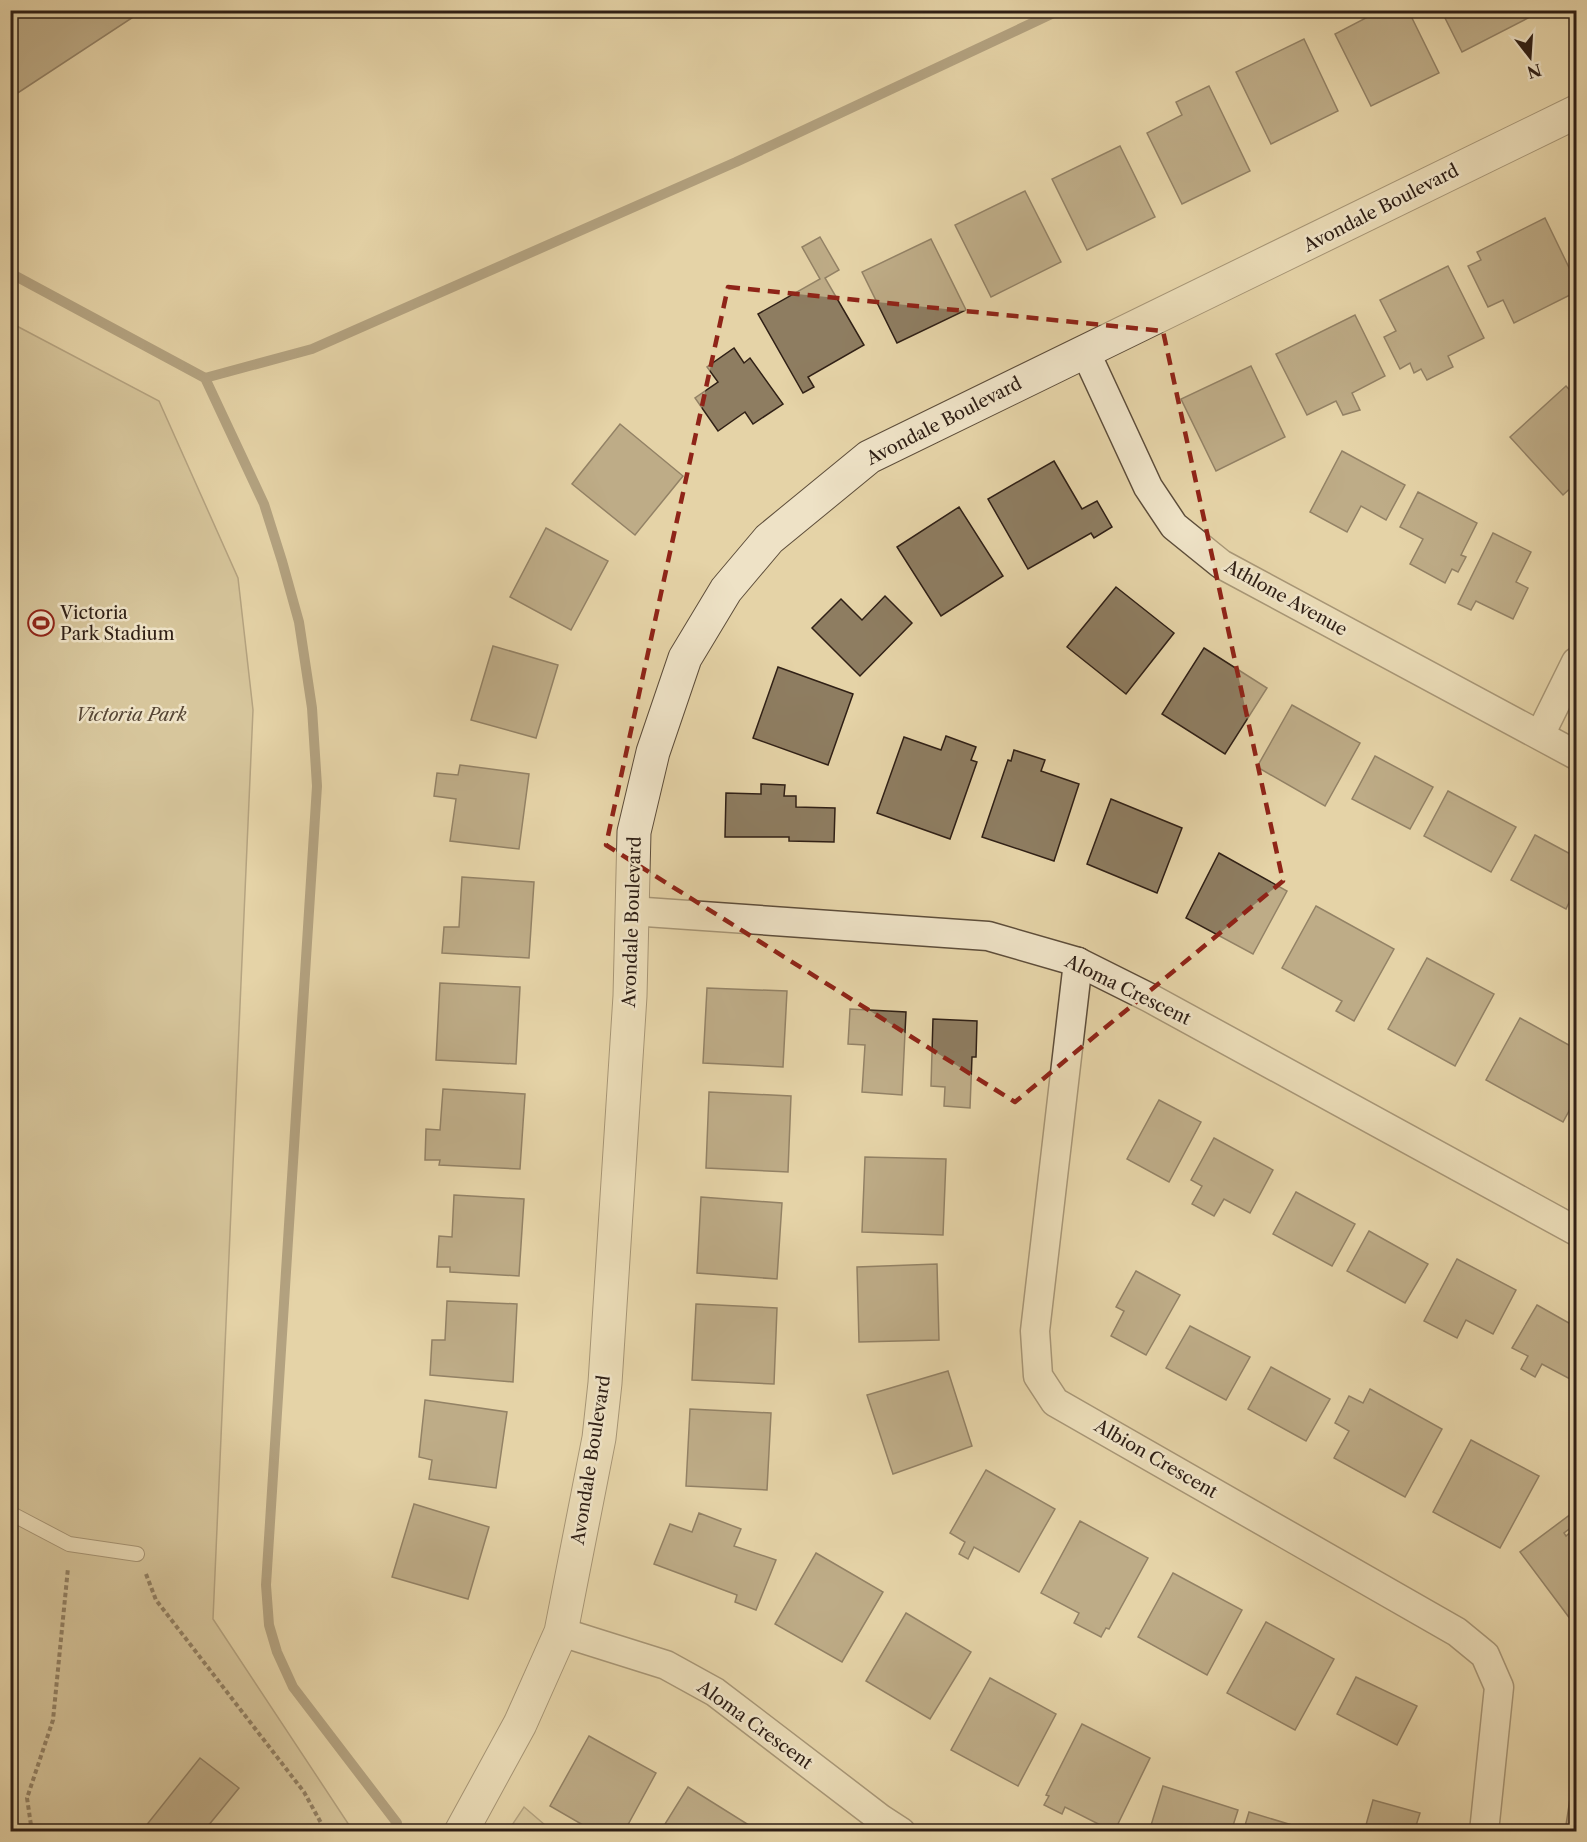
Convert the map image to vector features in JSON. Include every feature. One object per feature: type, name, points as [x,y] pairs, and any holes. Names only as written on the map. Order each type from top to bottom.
[{"type":"street","name":"Avondale Boulevard","points":[[461,1832],[520,1724],[561,1632],[597,1449],[605,1383],[630,996],[634,832],[653,752],[685,657],[726,590],[769,538],[869,457],[1317,241],[1576,112]]},
{"type":"street","name":"Athlone Avenue","points":[[1085,351],[1148,487],[1174,526],[1221,564],[1576,755]]},
{"type":"street","points":[[1540,735],[1576,662]]},
{"type":"street","name":"Aloma Crescent","points":[[631,911],[988,936],[1078,962],[1161,1004],[1576,1231]]},
{"type":"street","name":"Albion Crescent","points":[[1078,962],[1035,1331],[1038,1376],[1055,1402],[1458,1632],[1485,1655],[1499,1687],[1484,1832]]},
{"type":"street","name":"Aloma Crescent","points":[[561,1632],[666,1665],[715,1692],[901,1832]]},
{"type":"lane","points":[[10,1514],[69,1544],[137,1554]]},
{"type":"path","points":[[32,1832],[27,1798],[53,1720],[69,1544]]},
{"type":"path","points":[[137,1554],[156,1600],[304,1792],[326,1832]]},
{"type":"highlighted area","points":[[728,287],[1163,331],[1283,881],[1015,1102],[606,845]]},
{"type":"green space","name":"Victoria Park","points":[[11,323],[159,401],[238,578],[253,710],[213,1619],[353,1831],[11,1831]]},
{"type":"green space","points":[[524,1807],[552,1831],[508,1831]]},
{"type":"building","points":[[10,10],[144,10],[10,98]]},
{"type":"building","points":[[1381,10],[1408,10],[1439,73],[1371,106],[1335,34]]},
{"type":"building","points":[[1441,10],[1527,10],[1530,17],[1462,52]]},
{"type":"building","points":[[1304,39],[1338,111],[1271,144],[1236,72]]},
{"type":"building","points":[[1209,86],[1250,171],[1182,204],[1147,133],[1182,115],[1176,102]]},
{"type":"building","points":[[1120,146],[1155,217],[1087,250],[1052,179]]},
{"type":"building","points":[[1025,191],[1061,262],[991,297],[955,225]]},
{"type":"building","points":[[1545,218],[1576,282],[1576,292],[1514,323],[1503,300],[1488,307],[1468,266],[1481,260],[1477,252]]},
{"type":"building","points":[[820,237],[839,270],[825,278],[864,345],[808,377],[814,387],[803,393],[758,314],[820,279],[802,247]]},
{"type":"building","points":[[931,239],[966,310],[897,343],[862,272]]},
{"type":"building","points":[[1448,266],[1484,338],[1448,356],[1453,367],[1427,380],[1421,369],[1414,373],[1410,363],[1400,369],[1384,337],[1396,331],[1380,300]]},
{"type":"building","points":[[1355,315],[1385,376],[1352,393],[1360,410],[1343,415],[1336,401],[1307,415],[1276,354]]},
{"type":"building","points":[[734,348],[744,363],[750,358],[783,404],[753,424],[745,412],[718,431],[695,398],[718,382],[707,367]]},
{"type":"building","points":[[1251,366],[1285,437],[1216,471],[1181,399]]},
{"type":"building","points":[[1566,386],[1576,397],[1576,483],[1563,495],[1510,437]]},
{"type":"building","points":[[620,424],[683,476],[635,535],[572,484]]},
{"type":"building","points":[[1342,451],[1405,485],[1386,520],[1361,506],[1347,532],[1310,512]]},
{"type":"building","points":[[1054,461],[1082,509],[1097,501],[1112,527],[1094,538],[1091,533],[1028,569],[988,499]]},
{"type":"building","points":[[1418,492],[1477,523],[1461,555],[1466,557],[1458,572],[1452,569],[1445,583],[1410,564],[1423,539],[1400,527]]},
{"type":"building","points":[[959,507],[1003,576],[941,616],[897,547]]},
{"type":"building","points":[[546,528],[608,561],[571,630],[510,597]]},
{"type":"building","points":[[1493,533],[1531,552],[1516,582],[1528,588],[1513,619],[1476,601],[1471,610],[1458,604]]},
{"type":"building","points":[[1116,587],[1174,633],[1126,694],[1067,647]]},
{"type":"building","points":[[885,596],[912,623],[860,676],[812,628],[841,599],[862,620]]},
{"type":"building","points":[[493,646],[558,665],[536,738],[471,720]]},
{"type":"building","points":[[1204,648],[1267,688],[1225,754],[1162,714]]},
{"type":"building","points":[[778,667],[853,694],[828,765],[753,738]]},
{"type":"building","points":[[1292,705],[1360,743],[1325,806],[1257,767]]},
{"type":"building","points":[[946,736],[976,747],[971,760],[977,762],[950,839],[877,813],[904,737],[941,750]]},
{"type":"building","points":[[1014,750],[1045,760],[1041,771],[1079,784],[1054,861],[982,837],[1008,760],[1011,761]]},
{"type":"building","points":[[1375,756],[1433,787],[1410,829],[1352,799]]},
{"type":"building","points":[[460,765],[529,774],[519,849],[450,841],[456,799],[434,796],[437,773],[458,775]]},
{"type":"building","points":[[761,784],[785,785],[784,796],[796,796],[796,807],[835,808],[834,842],[789,841],[789,837],[725,837],[726,793],[761,794]]},
{"type":"building","points":[[1448,791],[1516,827],[1491,872],[1424,836]]},
{"type":"building","points":[[1111,799],[1182,828],[1157,893],[1087,864]]},
{"type":"building","points":[[1535,835],[1576,857],[1576,888],[1566,909],[1511,880]]},
{"type":"building","points":[[1219,853],[1287,891],[1253,954],[1186,918]]},
{"type":"building","points":[[462,877],[534,882],[529,958],[442,953],[444,927],[459,927]]},
{"type":"building","points":[[1316,906],[1394,949],[1354,1021],[1336,1011],[1342,1001],[1282,968]]},
{"type":"building","points":[[1427,958],[1494,994],[1455,1066],[1388,1029]]},
{"type":"building","points":[[440,983],[520,987],[516,1064],[436,1060]]},
{"type":"building","points":[[707,988],[787,991],[783,1067],[703,1063]]},
{"type":"building","points":[[850,1009],[906,1012],[902,1095],[862,1092],[865,1045],[848,1044]]},
{"type":"building","points":[[1520,1018],[1576,1049],[1576,1098],[1563,1122],[1486,1080]]},
{"type":"building","points":[[933,1019],[977,1021],[976,1057],[972,1057],[970,1108],[944,1106],[945,1087],[931,1086]]},
{"type":"building","points":[[443,1089],[525,1094],[520,1169],[439,1165],[440,1160],[425,1160],[426,1129],[440,1130]]},
{"type":"building","points":[[709,1092],[791,1096],[788,1172],[706,1168]]},
{"type":"building","points":[[1159,1100],[1201,1122],[1169,1182],[1127,1159]]},
{"type":"building","points":[[1214,1138],[1273,1170],[1250,1213],[1224,1199],[1214,1216],[1192,1204],[1202,1186],[1191,1180]]},
{"type":"building","points":[[865,1157],[946,1159],[943,1235],[862,1232]]},
{"type":"building","points":[[1296,1192],[1355,1224],[1332,1266],[1273,1234]]},
{"type":"building","points":[[454,1195],[524,1199],[519,1276],[450,1272],[450,1267],[437,1267],[439,1236],[452,1237]]},
{"type":"building","points":[[701,1197],[782,1203],[777,1279],[697,1273]]},
{"type":"building","points":[[1369,1231],[1428,1264],[1405,1303],[1347,1271]]},
{"type":"building","points":[[1457,1259],[1516,1290],[1493,1334],[1466,1320],[1457,1338],[1424,1321]]},
{"type":"building","points":[[937,1264],[939,1340],[859,1342],[857,1267]]},
{"type":"building","points":[[1136,1271],[1180,1295],[1146,1355],[1111,1336],[1124,1311],[1116,1307]]},
{"type":"building","points":[[447,1301],[517,1304],[513,1382],[430,1375],[432,1340],[445,1340]]},
{"type":"building","points":[[696,1304],[777,1308],[774,1384],[692,1380]]},
{"type":"building","points":[[1537,1305],[1576,1327],[1576,1367],[1570,1379],[1542,1364],[1535,1377],[1521,1369],[1528,1356],[1512,1348]]},
{"type":"building","points":[[1190,1326],[1250,1357],[1226,1400],[1166,1368]]},
{"type":"building","points":[[1271,1367],[1330,1399],[1306,1441],[1248,1409]]},
{"type":"building","points":[[948,1371],[972,1446],[893,1474],[867,1395]]},
{"type":"building","points":[[1370,1389],[1442,1429],[1405,1497],[1334,1458],[1349,1431],[1335,1423],[1349,1396],[1363,1403]]},
{"type":"building","points":[[425,1400],[507,1412],[496,1488],[429,1479],[432,1460],[419,1457]]},
{"type":"building","points":[[690,1409],[771,1413],[767,1490],[686,1486]]},
{"type":"building","points":[[1471,1440],[1539,1476],[1500,1548],[1433,1512]]},
{"type":"building","points":[[986,1470],[1055,1509],[1019,1572],[974,1547],[968,1559],[959,1554],[965,1542],[950,1533]]},
{"type":"building","points":[[414,1504],[489,1527],[468,1599],[392,1577]]},
{"type":"building","points":[[1575,1511],[1576,1524],[1564,1533],[1566,1536],[1576,1527],[1576,1622],[1574,1624],[1520,1552]]},
{"type":"building","points":[[699,1513],[741,1529],[734,1546],[776,1560],[756,1610],[735,1602],[737,1595],[654,1564],[670,1524],[692,1532]]},
{"type":"building","points":[[1080,1521],[1148,1558],[1109,1629],[1106,1628],[1101,1637],[1074,1623],[1079,1613],[1041,1593]]},
{"type":"building","points":[[816,1553],[883,1592],[842,1662],[775,1624]]},
{"type":"building","points":[[1173,1573],[1242,1610],[1207,1675],[1138,1637]]},
{"type":"building","points":[[906,1613],[971,1652],[930,1719],[866,1681]]},
{"type":"building","points":[[1266,1622],[1334,1659],[1295,1730],[1227,1693]]},
{"type":"building","points":[[1356,1677],[1417,1706],[1397,1745],[1337,1714]]},
{"type":"building","points":[[990,1678],[1056,1714],[1018,1786],[951,1750]]},
{"type":"building","points":[[1082,1724],[1150,1758],[1114,1832],[1065,1807],[1062,1814],[1044,1805],[1049,1796],[1046,1795]]},
{"type":"building","points":[[589,1736],[656,1773],[624,1832],[595,1832],[550,1806]]},
{"type":"building","points":[[200,1758],[239,1788],[208,1826],[215,1832],[141,1832]]},
{"type":"building","points":[[1576,1760],[1576,1827],[1566,1825]]},
{"type":"building","points":[[1163,1786],[1238,1810],[1231,1832],[1149,1832]]},
{"type":"building","points":[[688,1787],[752,1827],[749,1832],[660,1832]]},
{"type":"building","points":[[1373,1800],[1420,1813],[1414,1832],[1364,1832]]},
{"type":"building","points":[[1249,1812],[1315,1832],[1243,1832]]},
{"type":"waterway","points":[[205,378],[312,349],[736,162],[1060,10]]},
{"type":"waterway","points":[[10,273],[205,378],[264,504],[299,622],[312,708],[317,786],[266,1585],[269,1625],[277,1652],[293,1687],[397,1823]]},
{"type":"place","name":"Victoria Park Stadium","points":[[41,623]]}]
